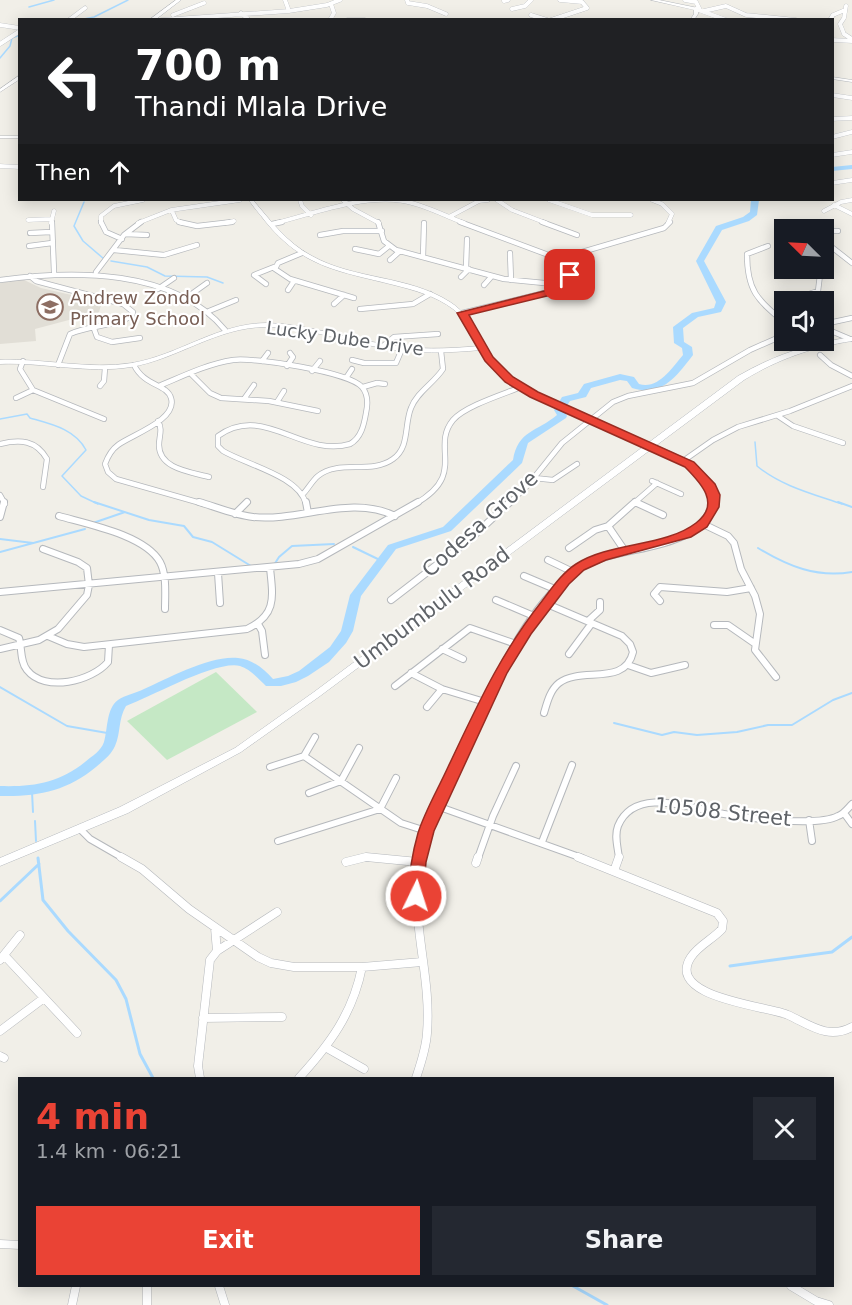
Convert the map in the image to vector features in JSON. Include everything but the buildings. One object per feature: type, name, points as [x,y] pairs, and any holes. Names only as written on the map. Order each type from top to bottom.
[{"type":"main road","name":"Umbumbulu Road","points":[[0,862],[81,830],[188,778],[268,730],[649,445],[761,366],[808,347],[851,339]]},
{"type":"street","points":[[154,18],[179,0]]},
{"type":"street","points":[[285,0],[289,11]]},
{"type":"street","points":[[167,18],[289,11],[331,4],[339,0]]},
{"type":"street","points":[[407,0],[414,5],[425,6],[446,14]]},
{"type":"street","points":[[512,9],[525,6],[531,0]]},
{"type":"street","points":[[555,18],[587,7],[582,2],[560,0]]},
{"type":"street","points":[[652,0],[700,10],[721,18]]},
{"type":"street","points":[[685,0],[696,2],[700,10]]},
{"type":"street","points":[[167,18],[204,3]]},
{"type":"street","points":[[331,4],[334,13],[331,18]]},
{"type":"street","points":[[693,18],[700,10],[728,6],[743,14],[778,18]]},
{"type":"street","points":[[72,18],[85,8]]},
{"type":"street","points":[[832,18],[833,15],[846,8],[841,25],[844,34],[852,40]]},
{"type":"street","points":[[241,13],[247,18]]},
{"type":"street","points":[[531,15],[542,18]]},
{"type":"street","points":[[834,22],[841,25]]},
{"type":"street","points":[[0,25],[18,30]]},
{"type":"street","points":[[0,44],[18,31]]},
{"type":"street","points":[[834,40],[852,40]]},
{"type":"street","points":[[0,92],[18,78]]},
{"type":"street","points":[[834,78],[852,81]]},
{"type":"street","points":[[834,95],[852,98]]},
{"type":"street","points":[[834,119],[852,118]]},
{"type":"street","points":[[834,136],[852,132]]},
{"type":"street","points":[[0,136],[18,137]]},
{"type":"street","points":[[834,155],[852,152]]},
{"type":"street","points":[[0,166],[18,167]]},
{"type":"street","points":[[834,183],[852,180]]},
{"type":"street","points":[[824,211],[834,205],[852,200]]},
{"type":"street","points":[[122,239],[106,232],[100,222],[101,216],[114,206],[138,201]]},
{"type":"street","points":[[210,201],[213,204]]},
{"type":"street","points":[[96,272],[126,234],[140,222],[172,212],[233,201]]},
{"type":"street","points":[[252,201],[288,243],[302,253],[328,265],[430,294],[447,302],[462,313],[482,348],[501,374],[557,405],[683,461],[702,475],[712,489],[713,507],[703,524],[681,537],[595,559],[573,572],[516,644],[485,702],[426,831],[418,862],[416,896],[429,1031],[423,1060],[416,1077]]},
{"type":"street","points":[[300,201],[310,215]]},
{"type":"street","points":[[344,201],[348,206],[376,220],[384,241],[400,251],[492,276],[544,283],[560,288]]},
{"type":"street","points":[[272,224],[372,201]]},
{"type":"street","points":[[400,201],[412,203],[558,259],[567,266],[570,275],[566,284],[560,288],[462,313]]},
{"type":"street","points":[[449,217],[476,201]]},
{"type":"street","points":[[498,201],[512,210],[577,235]]},
{"type":"street","points":[[552,201],[592,214],[631,215]]},
{"type":"street","points":[[558,259],[664,228],[671,220],[672,214],[662,204],[654,201]]},
{"type":"street","points":[[834,205],[852,214]]},
{"type":"street","points":[[54,211],[51,219],[54,272]]},
{"type":"street","points":[[172,212],[176,220],[187,225],[212,225],[234,221]]},
{"type":"street","points":[[28,220],[51,219]]},
{"type":"street","points":[[423,257],[424,223]]},
{"type":"street","points":[[30,233],[51,231]]},
{"type":"street","points":[[320,235],[343,231],[382,231]]},
{"type":"street","points":[[126,234],[147,235]]},
{"type":"street","points":[[461,277],[467,269],[467,239]]},
{"type":"street","points":[[29,246],[52,243]]},
{"type":"street","points":[[114,250],[164,255],[197,245]]},
{"type":"street","points":[[355,249],[379,254],[389,246]]},
{"type":"street","points":[[768,246],[747,254],[747,274],[754,295],[767,310],[774,313]]},
{"type":"street","points":[[834,249],[852,263]]},
{"type":"street","points":[[390,260],[400,251]]},
{"type":"street","points":[[266,284],[254,275],[302,253]]},
{"type":"street","points":[[510,253],[511,280]]},
{"type":"street","points":[[274,267],[279,273],[294,281],[354,298]]},
{"type":"street","points":[[0,280],[54,272],[96,272],[122,277],[186,298],[209,311],[225,330]]},
{"type":"street","points":[[30,276],[36,281],[123,304],[131,308],[133,312],[132,316],[125,321],[76,330],[68,336],[58,365]]},
{"type":"street","points":[[484,285],[492,276]]},
{"type":"street","points":[[158,289],[174,278]]},
{"type":"street","points":[[288,290],[294,281]]},
{"type":"street","points":[[186,298],[207,283]]},
{"type":"street","points":[[360,309],[413,304],[430,294]]},
{"type":"street","points":[[334,303],[344,295]]},
{"type":"street","points":[[209,311],[236,300]]},
{"type":"street","points":[[834,322],[852,318]]},
{"type":"street","points":[[93,326],[97,337],[105,341],[140,338]]},
{"type":"street","name":"Lucky Dube Drive","points":[[0,362],[23,361],[105,368],[134,365],[168,356],[225,330],[249,326],[277,326],[402,349],[441,351],[482,348]]},
{"type":"street","points":[[834,332],[851,339]]},
{"type":"street","points":[[382,346],[394,337],[438,334]]},
{"type":"street","name":"Codesa Grove","points":[[391,600],[450,556],[534,478],[562,443],[618,400],[693,383],[750,350],[774,339]]},
{"type":"street","points":[[352,360],[364,363],[396,363],[402,349]]},
{"type":"street","points":[[303,494],[316,478],[326,472],[378,465],[392,460],[399,453],[404,446],[413,404],[443,369],[441,351]]},
{"type":"street","points":[[262,361],[268,352]]},
{"type":"street","points":[[287,366],[293,357],[290,353]]},
{"type":"street","points":[[820,355],[835,368],[852,376]]},
{"type":"street","points":[[23,361],[20,369],[33,390],[104,419]]},
{"type":"street","points":[[159,386],[231,361],[262,361],[346,378],[363,387],[368,400],[361,430],[357,439],[347,446],[324,446],[265,427],[245,424],[229,428],[218,436],[218,446],[223,451],[289,483],[303,494],[308,513]]},
{"type":"street","points":[[312,371],[320,361]]},
{"type":"street","points":[[134,365],[143,379],[167,392],[172,401],[166,415],[110,452],[105,464],[108,472],[116,479],[235,514],[270,518],[364,506],[381,509],[395,516]]},
{"type":"street","points":[[100,386],[104,381],[105,368]]},
{"type":"street","points":[[346,378],[352,369]]},
{"type":"street","points":[[190,374],[213,395],[277,402],[318,411]]},
{"type":"street","points":[[363,387],[377,383],[385,384]]},
{"type":"street","points":[[244,399],[254,385]]},
{"type":"street","points":[[683,461],[731,430],[778,416],[852,386]]},
{"type":"street","points":[[0,592],[270,568],[299,564],[328,555],[429,496],[446,472],[447,435],[457,417],[521,387]]},
{"type":"street","points":[[16,398],[33,390]]},
{"type":"street","points":[[277,402],[284,391]]},
{"type":"street","points":[[778,416],[797,428],[843,443]]},
{"type":"street","points":[[158,421],[161,429],[158,447],[164,460],[176,467],[209,477]]},
{"type":"street","points":[[0,444],[21,441],[39,447],[47,459],[43,487]]},
{"type":"street","points":[[534,478],[554,480],[577,464]]},
{"type":"street","points":[[569,548],[595,530],[608,526],[655,482],[681,494]]},
{"type":"street","points":[[0,495],[6,504],[0,517]]},
{"type":"street","points":[[235,514],[247,502]]},
{"type":"street","points":[[635,502],[663,515]]},
{"type":"street","points":[[59,516],[142,545],[157,558],[164,578],[165,609]]},
{"type":"street","points":[[703,524],[731,539],[741,569],[757,601],[760,619],[754,643],[757,654],[776,677]]},
{"type":"street","points":[[608,526],[625,551]]},
{"type":"street","points":[[0,648],[48,636],[87,595],[88,571],[83,564],[43,549]]},
{"type":"street","points":[[548,560],[573,572]]},
{"type":"street","points":[[48,636],[78,646],[109,645],[231,632],[258,624],[273,605],[270,568]]},
{"type":"street","points":[[218,573],[220,603]]},
{"type":"street","points":[[524,576],[557,590]]},
{"type":"street","points":[[660,601],[654,594],[660,587],[727,592],[751,588]]},
{"type":"street","points":[[496,600],[536,617]]},
{"type":"street","points":[[569,654],[600,610],[600,602]]},
{"type":"street","points":[[544,713],[552,692],[561,681],[608,673],[628,664],[633,653],[629,642],[617,633],[547,604]]},
{"type":"street","points":[[258,624],[262,631],[265,655]]},
{"type":"street","points":[[714,625],[728,625],[754,643]]},
{"type":"street","points":[[395,686],[471,627],[516,644]]},
{"type":"street","points":[[0,630],[18,636],[27,670],[41,679],[57,682],[89,677],[102,671],[108,662],[109,645]]},
{"type":"street","points":[[442,649],[463,659]]},
{"type":"street","points":[[628,664],[651,673],[685,665]]},
{"type":"street","points":[[411,673],[442,689],[485,702]]},
{"type":"street","points":[[427,706],[442,689]]},
{"type":"street","points":[[270,767],[304,756],[315,737]]},
{"type":"street","points":[[309,793],[341,781],[359,748]]},
{"type":"street","points":[[304,756],[401,823],[426,831]]},
{"type":"street","points":[[542,842],[572,765]]},
{"type":"street","points":[[476,863],[490,824],[516,766]]},
{"type":"street","points":[[278,842],[380,809],[396,778]]},
{"type":"street","name":"10508 Street","points":[[614,871],[619,859],[616,832],[627,814],[643,805],[660,803],[723,814],[809,820],[830,820],[844,813]]},
{"type":"street","points":[[852,804],[844,813],[852,824]]},
{"type":"street","points":[[437,806],[542,842],[713,911],[723,921],[722,929],[691,956],[687,966],[691,981],[700,990],[714,996],[785,1014],[827,1033],[839,1033],[852,1027]]},
{"type":"street","points":[[809,820],[812,841]]},
{"type":"street","points":[[81,830],[90,839],[149,874],[215,928],[258,957],[278,965],[362,967],[422,962]]},
{"type":"street","points":[[346,862],[366,857],[418,862]]},
{"type":"street","points":[[200,1077],[198,1066],[208,965],[217,951],[277,912]]},
{"type":"street","points":[[215,928],[217,951]]},
{"type":"street","points":[[20,934],[2,958],[77,1033]]},
{"type":"street","points":[[300,1077],[327,1048],[352,1009],[362,967]]},
{"type":"street","points":[[0,1031],[44,998]]},
{"type":"street","points":[[203,1018],[282,1017]]},
{"type":"street","points":[[327,1048],[364,1069]]},
{"type":"street","points":[[0,1245],[18,1245]]},
{"type":"street","points":[[72,1305],[76,1287]]},
{"type":"street","points":[[147,1287],[147,1305]]},
{"type":"street","points":[[219,1287],[225,1305]]},
{"type":"street","points":[[793,1287],[816,1301],[829,1305]]},
{"type":"shaded area","name":"Andrew Zondo Primary School","points":[[22,279],[41,288],[102,302],[99,312],[35,329],[36,341],[0,344],[0,283]]},
{"type":"green space","points":[[216,672],[257,712],[167,760],[127,721]]},
{"type":"waterway","points":[[29,7],[54,0]]},
{"type":"waterway","points":[[89,18],[128,0]]},
{"type":"waterway","points":[[0,58],[10,46],[12,38],[18,36]]},
{"type":"waterway","points":[[834,169],[852,167]]},
{"type":"waterway","points":[[0,791],[38,790],[70,779],[106,750],[115,715],[122,703],[200,670],[230,662],[240,662],[249,665],[270,683],[281,682],[304,674],[325,659],[349,627],[352,604],[356,595],[392,547],[447,529],[518,461],[520,448],[524,441],[562,416],[559,410],[566,399],[582,395],[587,386],[620,377],[631,379],[635,386],[651,388],[672,374],[688,355],[687,347],[679,343],[678,327],[695,315],[718,310],[721,302],[700,261],[719,228],[746,219],[754,213],[755,201]]},
{"type":"waterway","points":[[84,202],[74,226],[83,241],[104,259]]},
{"type":"waterway","points":[[111,261],[147,267],[165,276],[207,277],[223,283]]},
{"type":"waterway","points":[[0,419],[27,414],[30,418],[62,428],[76,437],[86,450],[62,476],[81,496],[98,504]]},
{"type":"waterway","points":[[755,442],[757,466],[766,473],[798,489],[842,504]]},
{"type":"waterway","points":[[94,502],[125,512]]},
{"type":"waterway","points":[[838,502],[852,507]]},
{"type":"waterway","points":[[93,523],[125,512]]},
{"type":"waterway","points":[[125,512],[149,520],[184,526],[193,537],[212,542],[251,566]]},
{"type":"waterway","points":[[0,552],[85,529]]},
{"type":"waterway","points":[[0,539],[33,543]]},
{"type":"waterway","points":[[274,565],[279,557],[292,546],[334,544]]},
{"type":"waterway","points":[[353,547],[384,562]]},
{"type":"waterway","points":[[758,548],[791,565],[814,572],[852,572]]},
{"type":"waterway","points":[[0,687],[67,726],[113,734]]},
{"type":"waterway","points":[[614,723],[662,735],[674,732],[697,735],[737,732],[768,725],[792,725],[833,700],[852,693]]},
{"type":"waterway","points":[[32,792],[33,812]]},
{"type":"waterway","points":[[35,821],[36,841]]},
{"type":"waterway","points":[[38,858],[39,864]]},
{"type":"waterway","points":[[0,901],[39,864]]},
{"type":"waterway","points":[[39,864],[43,900],[68,931],[116,980],[126,999],[140,1054],[152,1077]]},
{"type":"waterway","points":[[730,966],[832,952],[852,937]]},
{"type":"waterway","points":[[575,1287],[607,1305]]},
{"type":"place","name":"Andrew Zondo Primary School","points":[[50,307]]},
{"type":"route","points":[[416,896],[418,862],[426,831],[453,771],[511,651],[564,581],[579,567],[601,557],[687,535],[698,529],[712,512],[714,501],[712,489],[706,479],[689,465],[534,395],[501,374],[482,348],[462,313],[551,292],[566,284],[570,275]]}]
